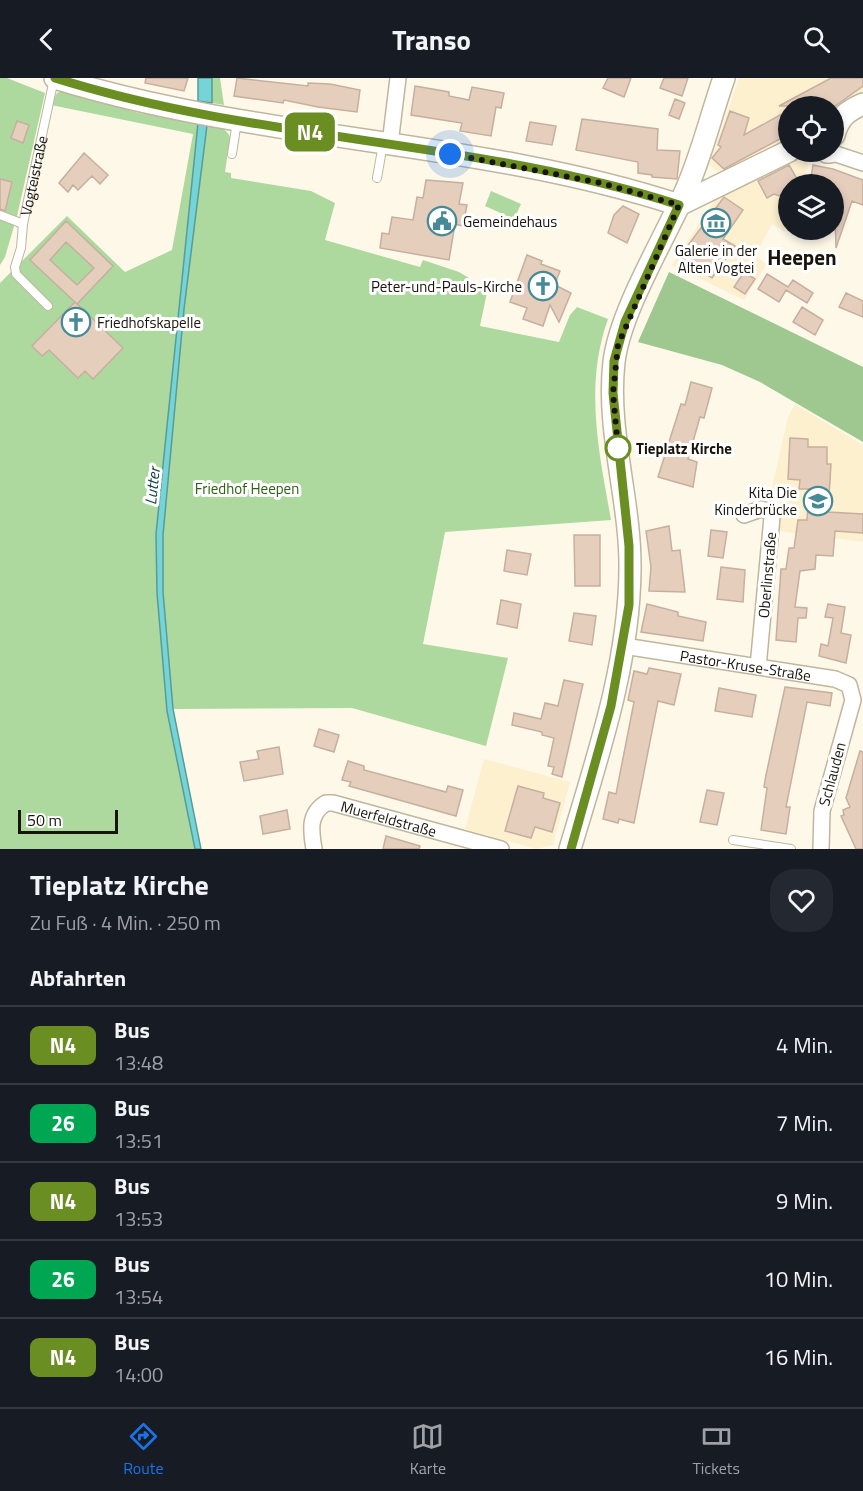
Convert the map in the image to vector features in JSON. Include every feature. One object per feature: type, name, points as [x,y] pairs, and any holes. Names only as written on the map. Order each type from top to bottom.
[{"type":"street","name":"Vogteistraße","points":[[55,78],[141,102],[559,174],[631,189],[679,205]]},
{"type":"street","points":[[386,144],[398,78]]},
{"type":"street","points":[[570,849],[611,706],[624,646],[630,567],[613,393],[614,361],[625,322],[692,176],[724,78]]},
{"type":"street","points":[[844,114],[863,104]]},
{"type":"street","points":[[679,205],[778,156]]},
{"type":"street","points":[[844,157],[863,163]]},
{"type":"street","name":"Oberlinstraße","points":[[744,515],[761,509],[771,512],[772,517],[758,667]]},
{"type":"street","name":"Pastor-Kruse-Straße","points":[[624,646],[840,680],[851,688],[852,700]]},
{"type":"street","name":"Schlauden","points":[[821,849],[822,811],[852,700]]},
{"type":"street","name":"Muerfeldstraße","points":[[314,849],[311,823],[315,813],[326,803],[501,849]]},
{"type":"lane","name":"Vogteistraße","points":[[48,306],[16,274],[23,224],[55,78]]},
{"type":"lane","points":[[232,154],[237,120]]},
{"type":"lane","points":[[377,178],[386,144]]},
{"type":"lane","points":[[0,214],[23,224]]},
{"type":"lane","points":[[733,840],[791,849]]},
{"type":"shaded area","points":[[739,78],[863,78],[863,95],[844,106],[844,96],[778,96],[778,143],[722,175],[709,165]]},
{"type":"shaded area","points":[[786,162],[809,163],[805,174],[778,174],[778,228],[772,224],[755,256],[767,264],[744,300],[672,265],[716,198]]},
{"type":"shaded area","points":[[795,404],[863,445],[863,542],[778,531],[780,498],[771,492],[788,417]]},
{"type":"shaded area","points":[[484,759],[570,782],[553,845],[536,849],[465,829]]},
{"type":"green space","points":[[0,78],[7,78],[45,93],[17,216],[5,257],[0,265]]},
{"type":"green space","points":[[212,78],[220,78],[224,105],[212,103]]},
{"type":"green space","name":"Friedhof Heepen","points":[[62,91],[139,113],[198,123],[180,296],[186,293],[207,125],[224,129],[230,137],[225,172],[231,173],[231,178],[311,191],[335,203],[325,240],[420,267],[423,260],[459,272],[469,278],[478,290],[487,292],[480,326],[559,342],[570,315],[577,307],[608,319],[601,344],[595,394],[598,444],[611,520],[445,532],[423,644],[508,658],[486,746],[352,708],[173,709],[167,711],[195,849],[0,849],[0,283],[67,216],[125,272],[172,250],[193,134],[51,105],[57,93]]},
{"type":"green space","points":[[491,191],[521,204],[514,219],[485,206]]},
{"type":"green space","points":[[669,272],[863,367],[863,442],[760,382],[722,365],[638,342]]},
{"type":"water","points":[[198,78],[212,78],[212,103],[198,101]]},
{"type":"water","points":[[198,123],[207,125],[184,309],[163,535],[163,592],[173,709],[201,849],[195,849],[167,711],[157,593],[156,534]]},
{"type":"building","points":[[146,78],[188,78],[184,91],[145,83]]},
{"type":"building","points":[[237,78],[308,86],[308,83],[330,84],[360,90],[357,112],[284,100],[283,103],[234,96]]},
{"type":"building","points":[[608,78],[631,78],[624,97],[603,88]]},
{"type":"building","points":[[664,78],[688,78],[682,96],[660,88]]},
{"type":"building","points":[[831,78],[863,78],[863,86],[844,100],[844,96],[798,96]]},
{"type":"building","points":[[415,86],[449,92],[449,96],[469,100],[472,87],[504,93],[501,108],[496,107],[491,136],[460,131],[462,123],[411,115]]},
{"type":"building","points":[[675,99],[685,103],[679,119],[669,115]]},
{"type":"building","points":[[730,111],[749,118],[744,135],[778,116],[778,140],[724,169],[712,158],[721,147],[718,145]]},
{"type":"building","points":[[582,119],[658,129],[657,150],[680,151],[677,179],[652,177],[652,175],[638,173],[638,162],[576,150]]},
{"type":"building","points":[[17,121],[29,125],[23,143],[11,138]]},
{"type":"building","points":[[530,122],[556,126],[552,145],[526,141]]},
{"type":"building","points":[[84,153],[108,175],[100,184],[92,176],[78,190],[73,185],[68,192],[59,183]]},
{"type":"building","points":[[789,165],[794,174],[778,174],[778,195],[774,194],[767,198],[758,181]]},
{"type":"building","points":[[813,165],[833,169],[863,180],[863,205],[852,201],[844,224],[844,174],[812,174]]},
{"type":"building","points":[[0,179],[12,182],[5,211],[0,209]]},
{"type":"building","name":"Gemeindehaus","points":[[426,180],[463,183],[459,204],[467,205],[463,226],[455,224],[449,260],[380,248],[382,233],[389,234],[392,217],[413,220],[417,197],[423,198]]},
{"type":"building","points":[[724,197],[743,210],[723,239],[735,246],[712,278],[680,256]]},
{"type":"building","points":[[623,206],[639,214],[627,243],[608,233],[614,215]]},
{"type":"building","points":[[66,221],[113,266],[77,304],[30,260]],"holes":[[[66,242],[94,268],[77,285],[50,260]]]},
{"type":"building","name":"Peter-und-Pauls-Kirche","points":[[527,255],[542,261],[541,264],[560,271],[553,289],[557,286],[571,293],[559,322],[550,305],[543,326],[523,319],[527,308],[510,302]]},
{"type":"building","points":[[744,272],[755,279],[745,294],[734,287]]},
{"type":"building","points":[[767,274],[788,287],[793,280],[813,293],[807,303],[786,290],[779,302],[758,289]]},
{"type":"building","points":[[846,293],[863,301],[863,317],[839,307]]},
{"type":"building","name":"Friedhofskapelle","points":[[75,302],[123,348],[93,379],[85,371],[78,378],[49,350],[42,356],[32,346]]},
{"type":"building","points":[[802,307],[823,320],[815,335],[793,322]]},
{"type":"building","points":[[691,382],[712,388],[704,418],[700,417],[688,459],[697,462],[693,487],[658,477],[681,404],[685,405]]},
{"type":"building","points":[[790,438],[808,439],[808,447],[827,447],[827,464],[831,464],[828,512],[863,514],[863,533],[835,531],[833,556],[816,555],[815,569],[800,571],[795,607],[807,608],[806,618],[798,618],[796,642],[776,640],[781,569],[786,569],[789,548],[794,548],[798,520],[807,520],[809,489],[799,489],[800,480],[788,479]]},
{"type":"building","points":[[669,526],[672,551],[680,550],[685,592],[649,591],[651,567],[646,531]]},
{"type":"building","points":[[711,530],[727,532],[723,558],[708,556]]},
{"type":"building","points":[[574,535],[600,535],[600,586],[575,586]]},
{"type":"building","points":[[507,550],[531,554],[527,575],[504,571]]},
{"type":"building","points":[[721,567],[745,570],[743,602],[717,599]]},
{"type":"building","points":[[501,600],[521,604],[517,628],[497,624]]},
{"type":"building","points":[[647,604],[678,612],[678,616],[706,622],[703,641],[641,632]]},
{"type":"building","points":[[828,604],[845,607],[841,633],[851,635],[846,663],[819,656],[821,644],[828,646],[833,618],[825,617]]},
{"type":"building","points":[[574,613],[596,616],[592,645],[569,641]]},
{"type":"building","points":[[649,668],[681,674],[674,705],[658,701],[634,823],[619,819],[618,823],[603,819],[609,792],[616,794],[634,702],[628,700],[634,671],[647,674]]},
{"type":"building","points":[[564,680],[583,684],[562,777],[552,774],[554,767],[548,766],[554,738],[542,735],[542,732],[512,725],[514,713],[541,719],[545,703],[558,706]]},
{"type":"building","points":[[785,687],[832,693],[830,706],[807,702],[786,807],[790,807],[786,834],[761,830],[767,788],[764,787],[766,775]]},
{"type":"building","points":[[719,688],[756,695],[752,717],[715,711]]},
{"type":"building","points":[[319,729],[339,735],[334,752],[314,746]]},
{"type":"building","points":[[279,747],[283,774],[244,781],[240,762],[259,759],[257,751]]},
{"type":"building","points":[[860,751],[863,752],[863,849],[856,849],[841,816],[844,815],[843,810],[850,807],[846,798]]},
{"type":"building","points":[[348,761],[364,766],[364,770],[446,792],[448,786],[463,790],[456,816],[349,786],[351,782],[342,780]]},
{"type":"building","points":[[518,786],[544,793],[543,798],[560,803],[552,832],[535,827],[531,838],[505,831]]},
{"type":"building","points":[[707,790],[724,793],[717,825],[700,822]]},
{"type":"building","points":[[287,810],[290,829],[263,834],[260,816]]},
{"type":"building","points":[[386,836],[420,846],[419,849],[383,849]]},
{"type":"bus line","name":"N4","points":[[55,78],[141,102],[255,124],[546,171],[631,189],[679,205],[625,322],[614,361],[613,393],[616,431],[629,546],[629,605],[624,646],[611,706],[571,849]]},
{"type":"place","name":"Gemeindehaus","points":[[442,221]]},
{"type":"place","name":"Galerie in der Alten Vogtei","points":[[716,223]]},
{"type":"place","name":"Peter-und-Pauls-Kirche","points":[[543,286]]},
{"type":"place","name":"Friedhofskapelle","points":[[76,322]]},
{"type":"place","name":"Tieplatz Kirche","points":[[618,448]]},
{"type":"place","name":"Kita Die Kinderbrücke","points":[[818,501]]},
{"type":"district","name":"Heepen","points":[[802,257]]},
{"type":"route","points":[[450,154],[533,168],[631,189],[679,205],[625,322],[618,345],[614,361],[613,393],[618,448]]},
{"type":"water label","name":"Lutter","points":[[152,486]]}]
